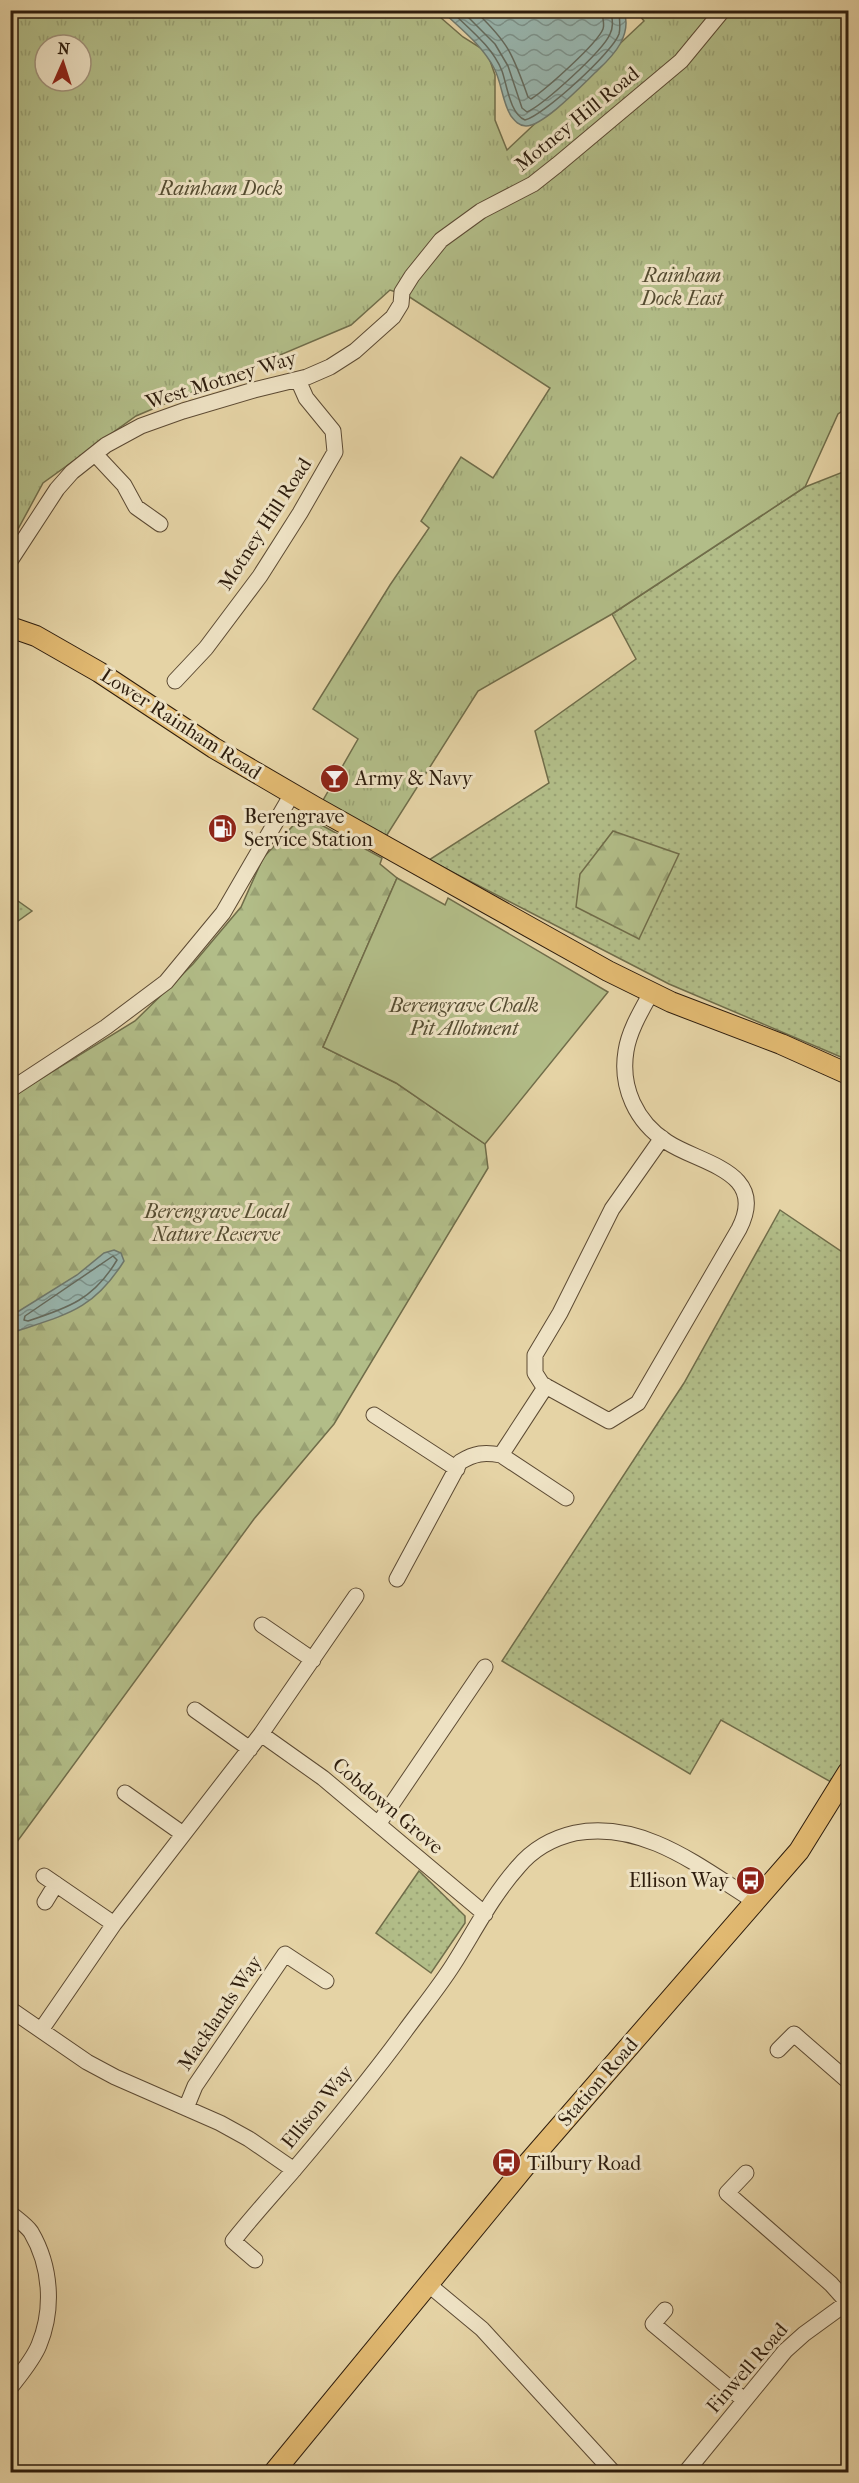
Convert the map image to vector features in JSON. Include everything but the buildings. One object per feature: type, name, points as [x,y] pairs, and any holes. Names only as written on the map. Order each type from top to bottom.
[{"type":"main road","name":"Lower Rainham Road","points":[[10,627],[36,636],[99,672],[214,748],[292,794],[651,993],[773,1040],[849,1074]]},
{"type":"main road","name":"Station Road","points":[[274,2472],[535,2155],[799,1851],[849,1772]]},
{"type":"street","name":"Motney Hill Road","points":[[441,240],[481,211],[533,184],[581,145],[681,61],[723,10]]},
{"type":"street","name":"West Motney Way","points":[[10,561],[57,489],[72,472],[95,454],[141,426],[254,390],[298,380],[338,362],[378,331],[396,312],[407,284],[441,240]]},
{"type":"street","name":"Motney Hill Road","points":[[175,681],[206,648],[260,576],[335,452],[333,431],[306,398],[298,380]]},
{"type":"street","points":[[95,454],[124,485],[136,507],[160,524]]},
{"type":"street","points":[[10,1090],[106,1027],[165,982],[218,920],[245,879],[292,794]]},
{"type":"street","points":[[651,993],[628,1042],[625,1075],[632,1103],[646,1124],[662,1138],[709,1161],[735,1178],[746,1198],[742,1223],[638,1403],[609,1421],[542,1384],[535,1373],[535,1354],[560,1313],[612,1209],[662,1138]]},
{"type":"street","points":[[501,1455],[546,1386]]},
{"type":"street","points":[[374,1415],[457,1468]]},
{"type":"street","points":[[397,1579],[460,1462],[473,1455],[486,1453],[501,1455],[566,1498]]},
{"type":"street","points":[[41,2031],[114,1924],[261,1734],[356,1596]]},
{"type":"street","points":[[262,1625],[313,1660]]},
{"type":"street","points":[[379,1823],[485,1667]]},
{"type":"street","points":[[195,1710],[250,1749]]},
{"type":"street","name":"Cobdown Grove","points":[[261,1734],[323,1778],[485,1914]]},
{"type":"street","points":[[125,1793],[183,1834]]},
{"type":"street","name":"Ellison Way","points":[[255,2260],[233,2241],[294,2170],[404,2032],[452,1967],[501,1888],[528,1856],[542,1845],[560,1837],[588,1831],[627,1832],[644,1837],[698,1866],[756,1902]]},
{"type":"street","points":[[45,1902],[50,1880],[114,1924]]},
{"type":"street","name":"Macklands Way","points":[[186,2108],[195,2086],[285,1954],[326,1981]]},
{"type":"street","points":[[10,2009],[87,2062],[249,2139],[294,2170]]},
{"type":"street","points":[[778,2050],[794,2034],[849,2081]]},
{"type":"street","points":[[746,2173],[728,2193],[831,2284],[848,2302]]},
{"type":"street","points":[[10,2213],[30,2230],[41,2254],[49,2284],[48,2317],[39,2347],[10,2388]]},
{"type":"street","points":[[429,2285],[482,2329],[613,2472]]},
{"type":"street","name":"Finwell Road","points":[[686,2472],[785,2351],[848,2302]]},
{"type":"street","points":[[665,2310],[653,2324],[744,2400]]},
{"type":"green space","points":[[11,11],[433,11],[463,37],[487,52],[495,75],[495,120],[507,150],[644,21],[636,11],[848,11],[848,407],[838,414],[805,487],[612,614],[478,691],[385,838],[322,802],[358,739],[313,709],[390,585],[429,528],[421,521],[461,457],[493,478],[550,388],[408,296],[390,290],[351,325],[136,416],[43,483],[11,542]]},
{"type":"green space","points":[[848,470],[848,1060],[669,984],[429,860],[549,783],[535,731],[636,659],[612,614],[805,487]]},
{"type":"green space","name":"Berengrave Local Nature Reserve","points":[[303,815],[382,858],[380,864],[397,878],[323,1047],[396,1083],[485,1144],[488,1168],[334,1424],[254,1519],[11,1850],[11,1097],[135,1021],[193,964],[241,907],[263,858]]},
{"type":"green space","points":[[613,831],[679,854],[639,939],[576,907],[580,874]]},
{"type":"green space","name":"Berengrave Chalk Pit Allotment","points":[[397,878],[445,905],[448,898],[608,992],[485,1144],[396,1083],[323,1047]]},
{"type":"green space","points":[[11,896],[32,911],[10,926]]},
{"type":"green space","points":[[780,1210],[848,1256],[848,1757],[831,1782],[721,1720],[690,1774],[502,1661],[684,1383]]},
{"type":"green space","points":[[419,1871],[465,1916],[465,1923],[431,1973],[376,1933]]},
{"type":"water","points":[[442,11],[624,11],[626,28],[616,51],[574,93],[543,119],[524,126],[519,124],[508,111],[497,74],[489,60],[471,38]]},
{"type":"water","points":[[114,1250],[121,1253],[124,1261],[102,1290],[90,1300],[65,1314],[11,1335],[11,1316],[77,1275],[104,1253]]},
{"type":"place","name":"Army & Navy","points":[[334,778]]},
{"type":"place","name":"Berengrave Service Station","points":[[223,828]]},
{"type":"place","name":"Ellison Way","points":[[750,1880]]},
{"type":"place","name":"Tilbury Road","points":[[506,2163]]},
{"type":"park label","name":"Rainham Dock","points":[[221,188]]},
{"type":"park label","name":"Rainham Dock East","points":[[682,286]]}]
